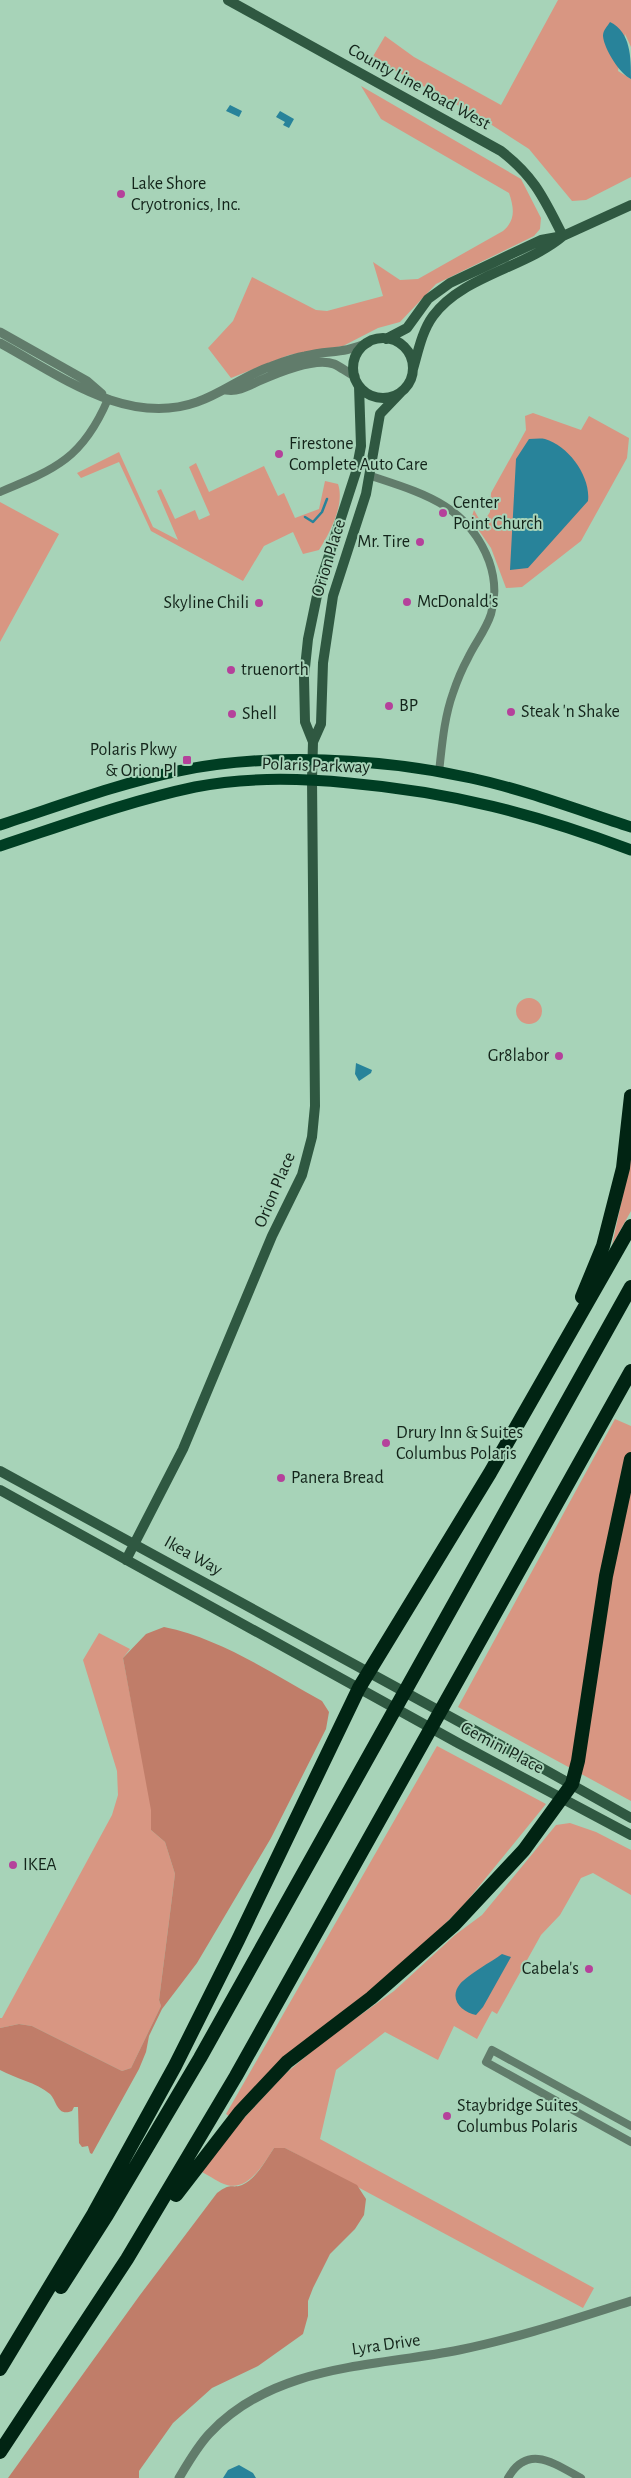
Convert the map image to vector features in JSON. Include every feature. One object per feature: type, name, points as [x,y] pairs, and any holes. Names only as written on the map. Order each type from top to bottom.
[{"type":"highway","points":[[560,1350],[603,1246],[623,1168],[631,1096]]},
{"type":"highway","points":[[0,2369],[90,2221],[175,2066],[359,1688],[490,1473],[631,1226]]},
{"type":"highway","points":[[0,2380],[107,2215],[190,2075],[631,1286]]},
{"type":"highway","points":[[0,2452],[127,2259],[236,2076],[631,1371]]},
{"type":"highway","points":[[127,2259],[229,2126],[287,2062],[371,1998],[454,1925],[524,1850],[572,1784],[578,1761],[606,1576],[631,1459]]},
{"type":"main road","name":"County Line Road West","points":[[228,0],[501,151],[519,164],[534,181],[563,236]]},
{"type":"main road","points":[[563,236],[547,249],[468,288],[446,302],[429,323],[411,378],[401,392],[384,398],[375,397],[366,393],[357,381],[356,357],[368,342],[386,339],[407,328],[428,299],[439,289],[534,244],[563,236],[629,207]]},
{"type":"main road","points":[[386,339],[402,346],[412,360],[413,369]]},
{"type":"main road","name":"Orion Place","points":[[313,742],[305,722],[304,678],[308,639],[318,586],[356,472],[361,446],[362,418],[357,381]]},
{"type":"main road","name":"Orion Place","points":[[126,1560],[136,1544],[183,1449],[272,1236],[302,1175],[312,1137],[315,1087],[313,742],[322,724],[323,663],[333,596],[370,476],[377,423],[380,414],[401,392]]},
{"type":"main road","points":[[362,418],[368,450],[367,469],[370,476]]},
{"type":"main road","name":"Polaris Parkway","points":[[0,825],[104,790],[180,771],[265,760],[312,760],[369,763],[439,772],[507,787],[631,827]]},
{"type":"main road","name":"Polaris Parkway","points":[[0,846],[129,805],[196,787],[237,781],[312,779],[417,789],[466,798],[539,818],[631,850]]},
{"type":"main road","name":"Ikea Way","points":[[0,1471],[368,1672]]},
{"type":"main road","name":"Ikea Way","points":[[0,1490],[359,1688]]},
{"type":"main road","name":"Gemini Place","points":[[368,1672],[631,1818]]},
{"type":"main road","name":"Gemini Place","points":[[359,1688],[631,1835]]},
{"type":"street","points":[[0,332],[87,380],[108,399]]},
{"type":"street","points":[[0,343],[83,388],[108,399],[141,409],[169,410],[198,402],[226,390],[240,380],[269,367],[306,355],[349,351],[368,342]]},
{"type":"street","points":[[226,390],[236,391],[276,374],[305,365],[333,364],[357,381]]},
{"type":"street","points":[[0,492],[68,459],[87,439],[108,399]]},
{"type":"street","points":[[370,476],[424,494],[459,516],[481,542],[491,568],[494,593],[491,614],[467,659],[452,695],[442,741],[439,772]]},
{"type":"street","points":[[631,2126],[492,2050],[486,2062],[631,2142]]},
{"type":"street","name":"Lyra Drive","points":[[179,2478],[195,2451],[210,2434],[252,2400],[287,2382],[338,2369],[420,2357],[499,2341],[631,2300]]},
{"type":"street","points":[[508,2478],[515,2468],[530,2459],[548,2460],[581,2478]]},
{"type":"shaded area","points":[[558,0],[631,0],[631,47],[625,34],[618,71],[631,79],[631,177],[586,200],[572,201],[529,149],[481,118],[372,58],[385,36],[414,57],[501,105]]},
{"type":"shaded area","points":[[361,86],[521,179],[541,218],[540,229],[534,236],[436,284],[400,322],[378,328],[343,346],[289,355],[231,378],[208,348],[233,321],[252,277],[316,310],[327,311],[383,296],[373,262],[400,280],[418,279],[503,231],[510,223],[513,209],[509,193],[381,119]]},
{"type":"shaded area","points":[[533,413],[581,430],[589,416],[629,438],[627,458],[581,541],[522,587],[506,588],[491,548],[471,519],[474,510],[482,524],[490,512],[491,493],[526,430],[525,416]]},
{"type":"shaded area","points":[[119,452],[153,527],[178,540],[157,491],[161,489],[175,519],[195,510],[199,520],[210,515],[189,467],[196,463],[209,492],[264,466],[278,496],[284,493],[295,518],[319,509],[325,481],[338,484],[340,500],[338,509],[332,527],[319,550],[303,554],[293,532],[264,546],[243,581],[151,531],[119,462],[81,478],[77,473]]},
{"type":"shaded area","points":[[0,502],[59,534],[0,642]]},
{"type":"shaded area","points":[[529,998],[538,1002],[542,1011],[538,1020],[529,1024],[520,1020],[516,1011],[520,1002]]},
{"type":"shaded area","points":[[631,1158],[631,1211],[612,1245]]},
{"type":"shaded area","points":[[615,1419],[631,1426],[631,1801],[458,1707]]},
{"type":"shaded area","points":[[164,1627],[185,1632],[246,1658],[322,1701],[329,1712],[326,1729],[271,1838],[197,1963],[162,2009],[149,2036],[146,2052],[139,2069],[92,2154],[88,2146],[82,2147],[79,2143],[78,2107],[74,2107],[72,2111],[63,2112],[50,2094],[44,2090],[0,2070],[0,2028],[19,2024],[32,2026],[122,2071],[131,2068],[161,2006],[159,2000],[175,1874],[165,1842],[151,1830],[151,1810],[123,1658],[146,1634]]},
{"type":"shaded area","points":[[99,1633],[130,1649],[123,1658],[152,1810],[151,1830],[165,1842],[175,1874],[159,2000],[161,2006],[131,2068],[122,2071],[32,2026],[19,2024],[0,2028],[0,2018],[2,2018],[112,1815],[118,1795],[117,1771],[83,1660]]},
{"type":"shaded area","points":[[437,1746],[546,1804],[463,1906],[408,1960],[285,2058],[229,2116],[226,2114]]},
{"type":"shaded area","points":[[570,1823],[596,1832],[631,1850],[631,1895],[593,1873],[581,1878],[560,1915],[541,1935],[497,2014],[492,2011],[477,2039],[454,2026],[438,2060],[385,2032],[336,2070],[320,2139],[594,2288],[583,2308],[285,2148],[274,2148],[255,2174],[242,2184],[235,2186],[227,2185],[202,2172],[231,2132],[285,2074],[324,2041],[394,1991],[455,1935],[482,1915],[556,1825]]},
{"type":"shaded area","points":[[274,2148],[285,2148],[357,2185],[366,2199],[364,2215],[355,2229],[330,2254],[313,2288],[308,2301],[308,2316],[303,2334],[258,2366],[212,2388],[173,2423],[139,2471],[139,2478],[8,2478],[140,2295],[217,2193],[231,2186],[242,2185],[247,2182],[260,2169]]},
{"type":"water","points":[[610,22],[617,26],[626,39],[630,54],[631,79],[622,72],[606,48],[603,34]]},
{"type":"water","points":[[230,105],[242,111],[239,117],[226,111]]},
{"type":"water","points":[[280,111],[294,119],[289,128],[283,125],[285,122],[276,117]]},
{"type":"water","points":[[529,439],[545,439],[562,448],[570,455],[586,482],[588,501],[528,568],[510,570],[516,459]]},
{"type":"water","points":[[356,1063],[372,1070],[371,1073],[359,1081],[355,1074]]},
{"type":"water","points":[[502,1954],[511,1957],[483,2007],[476,2015],[466,2011],[456,2000],[455,1995],[460,1984],[474,1972]]},
{"type":"water","points":[[239,2465],[253,2473],[256,2478],[223,2478],[228,2470]]},
{"type":"waterway","points":[[305,517],[313,522],[322,512],[327,499]]},
{"type":"place","name":"Lake Shore Cryotronics, Inc.","points":[[121,194]]},
{"type":"place","name":"Firestone Complete Auto Care","points":[[279,454]]},
{"type":"place","name":"Center Point Church","points":[[443,513]]},
{"type":"place","name":"Mr. Tire","points":[[420,542]]},
{"type":"place","name":"McDonald's","points":[[407,602]]},
{"type":"place","name":"Skyline Chili","points":[[259,603]]},
{"type":"place","name":"truenorth","points":[[231,670]]},
{"type":"place","name":"BP","points":[[389,706]]},
{"type":"place","name":"Steak 'n Shake","points":[[511,712]]},
{"type":"place","name":"Shell","points":[[232,714]]},
{"type":"place","name":"Polaris Pkwy & Orion Pl","points":[[187,760]]},
{"type":"place","name":"Gr8labor","points":[[559,1056]]},
{"type":"place","name":"Drury Inn & Suites Columbus Polaris","points":[[386,1443]]},
{"type":"place","name":"Panera Bread","points":[[281,1478]]},
{"type":"place","name":"IKEA","points":[[13,1865]]},
{"type":"place","name":"Cabela's","points":[[589,1969]]},
{"type":"place","name":"Staybridge Suites Columbus Polaris","points":[[447,2116]]}]
